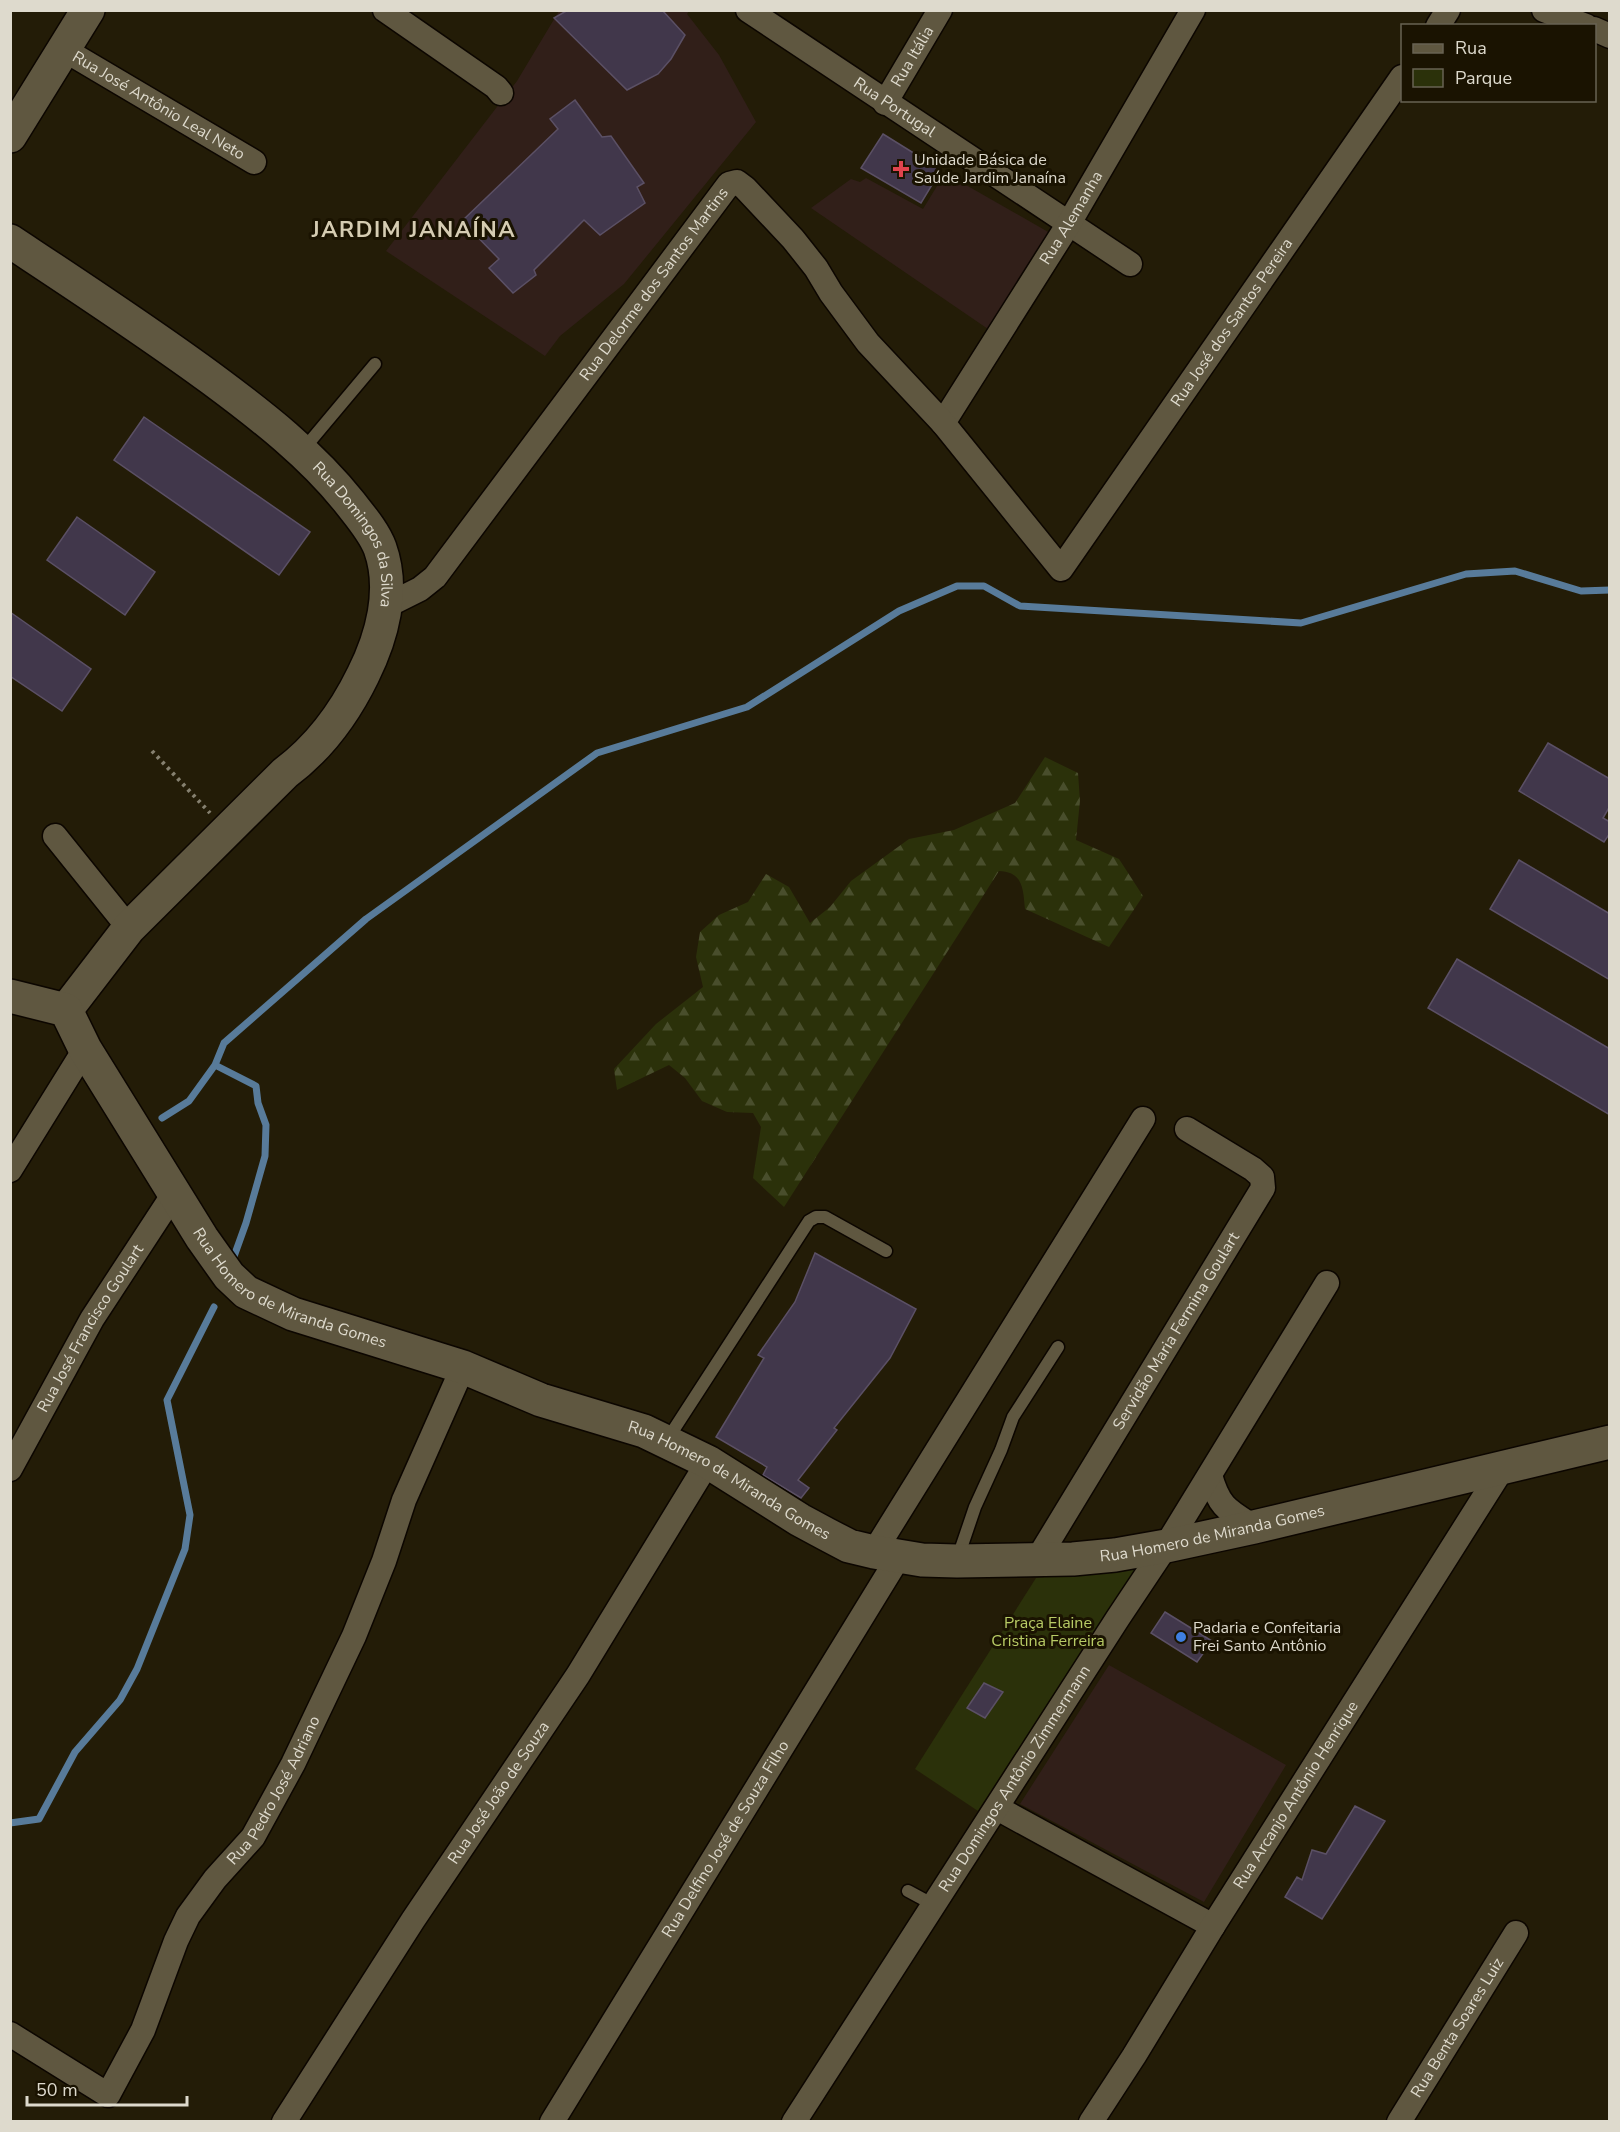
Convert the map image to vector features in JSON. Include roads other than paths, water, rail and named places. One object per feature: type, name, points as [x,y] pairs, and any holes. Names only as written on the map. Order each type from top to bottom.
[{"type":"street","points":[[10,136],[88,10]]},
{"type":"street","points":[[385,10],[496,87],[501,93]]},
{"type":"street","name":"Rua Portugal","points":[[748,10],[1068,225],[1130,264]]},
{"type":"street","name":"Rua Itália","points":[[885,103],[940,10]]},
{"type":"street","name":"Rua Alemanha","points":[[943,423],[1068,225],[1193,10]]},
{"type":"street","points":[[1439,24],[1448,10]]},
{"type":"street","points":[[1544,10],[1581,24]]},
{"type":"street","points":[[1596,30],[1610,36]]},
{"type":"street","name":"Rua José Antônio Leal Neto","points":[[63,50],[254,162]]},
{"type":"street","name":"Rua José dos Santos Pereira","points":[[1061,569],[1401,78]]},
{"type":"street","name":"Rua Delorme dos Santos Martins","points":[[386,606],[420,589],[435,577],[729,184],[737,182],[793,239],[868,343],[943,423],[1061,569]]},
{"type":"street","name":"Rua Domingos da Silva","points":[[10,241],[180,356],[236,397],[301,452],[346,498],[367,525],[380,546],[386,568],[386,606],[380,636],[369,664],[343,712],[306,758],[285,773],[129,928],[66,1010]]},
{"type":"street","points":[[55,836],[129,928]]},
{"type":"street","points":[[10,996],[66,1010]]},
{"type":"street","name":"Rua Homero de Miranda Gomes","points":[[66,1010],[84,1049],[214,1256],[229,1276],[246,1292],[293,1314],[463,1367],[541,1400],[644,1431],[666,1440],[708,1462],[800,1520],[849,1545],[886,1555],[957,1561],[1037,1560],[1114,1555],[1254,1527],[1610,1442]]},
{"type":"street","points":[[10,1170],[84,1049]]},
{"type":"street","name":"Rua Delfino José de Souza Filho","points":[[552,2121],[1143,1119]]},
{"type":"street","name":"Servidão Maria Fermina Goulart","points":[[1037,1560],[1263,1188],[1262,1177],[1253,1169],[1187,1129]]},
{"type":"street","name":"Rua José Francisco Goulart","points":[[10,1469],[93,1319],[175,1192]]},
{"type":"street","name":"Rua Domingos Antônio Zimmermann","points":[[794,2121],[1166,1546],[1328,1283]]},
{"type":"street","name":"Rua Pedro José Adriano","points":[[10,2034],[108,2095],[142,2031],[176,1941],[188,1916],[215,1879],[253,1837],[293,1764],[354,1636],[384,1561],[404,1500],[463,1367]]},
{"type":"street","name":"Rua José João de Souza","points":[[284,2121],[413,1920],[578,1675],[708,1462]]},
{"type":"street","name":"Rua Arcanjo Antônio Henrique","points":[[1091,2121],[1502,1468]]},
{"type":"street","points":[[1210,1475],[1215,1493],[1222,1504],[1254,1527]]},
{"type":"street","points":[[997,1808],[1213,1926]]},
{"type":"street","name":"Rua Benta Soares Luiz","points":[[1399,2121],[1516,1933]]},
{"type":"lane","points":[[301,452],[375,364]]},
{"type":"lane","points":[[666,1440],[809,1221],[816,1217],[825,1217],[886,1251]]},
{"type":"lane","points":[[957,1561],[975,1507],[1001,1450],[1013,1416],[1058,1347]]},
{"type":"lane","points":[[908,1891],[934,1905]]},
{"type":"waterway","points":[[162,1118],[189,1101],[215,1065],[224,1043],[366,919],[597,753],[747,707],[899,611],[957,586],[984,586],[1020,606],[1301,623],[1466,574],[1515,571],[1581,591],[1610,590]]},
{"type":"waterway","points":[[215,1065],[256,1086],[258,1103],[266,1125],[265,1156],[232,1262]]},
{"type":"waterway","points":[[10,1823],[39,1819],[75,1752],[120,1700],[137,1669],[185,1549],[190,1515],[167,1400],[214,1307]]},
{"type":"place","name":"Unidade Básica de Saúde Jardim Janaína","points":[[901,169]]},
{"type":"place","name":"Padaria e Confeitaria Frei Santo Antônio","points":[[1181,1637]]},
{"type":"district","name":"JARDIM JANAÍNA","points":[[414,230]]},
{"type":"park label","name":"Praça Elaine Cristina Ferreira","points":[[1048,1632]]}]
